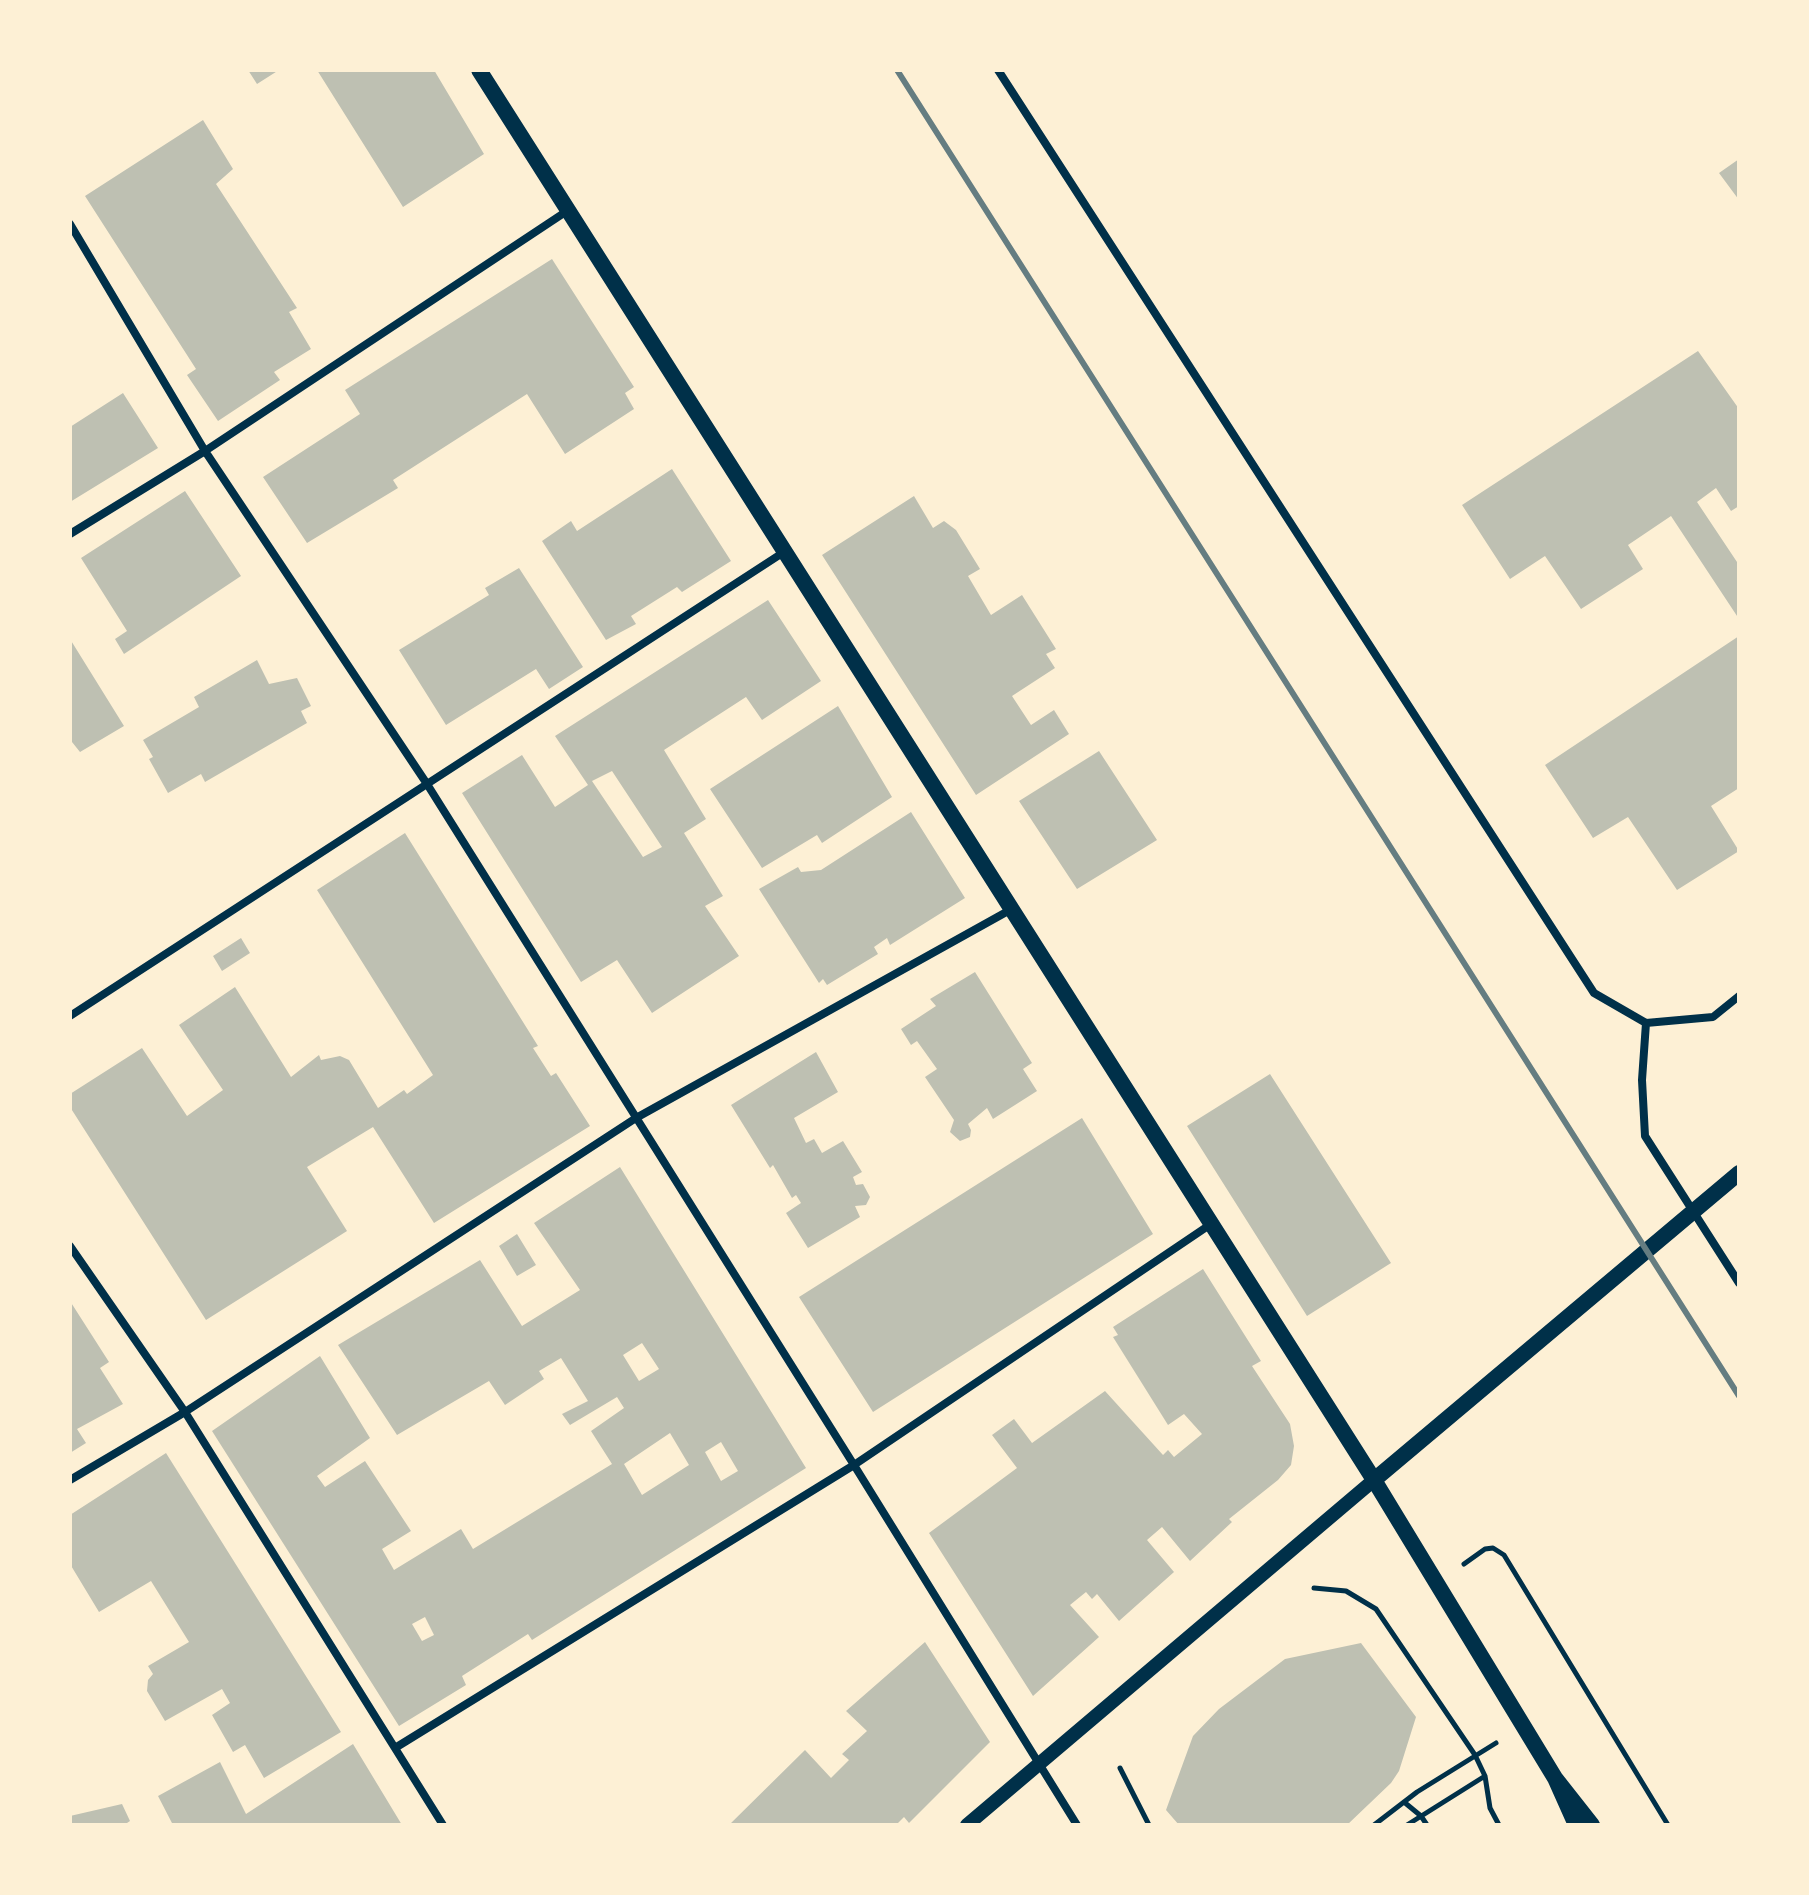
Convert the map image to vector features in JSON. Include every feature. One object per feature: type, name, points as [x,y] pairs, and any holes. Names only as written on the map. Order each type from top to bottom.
[{"type":"main road","points":[[479,70],[1374,1480],[1555,1778],[1592,1825]]},
{"type":"main road","points":[[1374,1480],[1739,1173]]},
{"type":"main road","points":[[1555,1778],[1576,1825]]},
{"type":"street","points":[[998,70],[1594,993],[1646,1023],[1713,1017],[1739,996]]},
{"type":"street","points":[[70,534],[205,451],[567,211]]},
{"type":"street","points":[[70,224],[205,451],[427,784],[1077,1825]]},
{"type":"street","points":[[70,1016],[784,552]]},
{"type":"street","points":[[70,1480],[185,1412],[636,1118],[1010,910]]},
{"type":"street","points":[[1646,1023],[1642,1080],[1645,1136],[1739,1282]]},
{"type":"street","points":[[395,1748],[854,1465],[1211,1224]]},
{"type":"street","points":[[70,1246],[185,1412],[443,1825]]},
{"type":"street","points":[[967,1825],[1374,1480]]},
{"type":"path","points":[[1437,1584],[1485,1549],[1493,1548],[1504,1555],[1668,1825]]},
{"type":"path","points":[[1314,1588],[1346,1591],[1376,1609],[1475,1755],[1485,1776],[1490,1808],[1499,1825]]},
{"type":"path","points":[[1374,1825],[1475,1755],[1524,1727]]},
{"type":"path","points":[[1120,1768],[1149,1825]]},
{"type":"path","points":[[1407,1825],[1485,1776]]},
{"type":"path","points":[[1404,1802],[1427,1825]]},
{"type":"building","points":[[248,70],[279,70],[257,84]]},
{"type":"building","points":[[317,70],[434,70],[484,154],[403,207]]},
{"type":"building","points":[[203,120],[233,169],[216,184],[297,308],[289,312],[311,349],[274,372],[280,380],[218,421],[187,375],[196,369],[85,196]]},
{"type":"building","points":[[1739,159],[1739,200],[1719,173]]},
{"type":"building","points":[[552,259],[634,387],[625,393],[634,409],[565,454],[527,394],[393,480],[398,488],[307,543],[263,477],[360,414],[345,390]]},
{"type":"building","points":[[1698,351],[1739,409],[1739,506],[1731,511],[1716,488],[1697,502],[1739,565],[1739,619],[1671,516],[1628,545],[1643,569],[1581,609],[1545,556],[1510,579],[1462,505]]},
{"type":"building","points":[[123,393],[158,448],[70,502],[70,427]]},
{"type":"building","points":[[672,469],[731,561],[682,592],[677,587],[631,616],[636,624],[606,640],[542,541],[571,521],[577,531]]},
{"type":"building","points":[[185,491],[241,576],[124,654],[115,639],[127,631],[81,558]]},
{"type":"building","points":[[914,496],[933,528],[944,521],[956,530],[980,569],[968,576],[991,615],[1022,595],[1056,649],[1046,654],[1055,668],[1012,696],[1031,725],[1054,710],[1069,734],[976,795],[822,555]]},
{"type":"building","points":[[519,568],[583,667],[549,689],[536,669],[446,725],[399,650],[489,595],[485,588]]},
{"type":"building","points":[[768,600],[821,681],[762,720],[746,697],[664,750],[706,819],[684,833],[723,896],[705,906],[739,956],[652,1013],[617,960],[581,982],[462,793],[522,755],[555,807],[588,785],[555,736]],"holes":[[[612,771],[662,847],[643,857],[592,781]]]},
{"type":"building","points":[[1739,636],[1739,788],[1711,806],[1739,851],[1677,890],[1628,817],[1593,838],[1545,765]]},
{"type":"building","points":[[70,639],[124,726],[80,752],[70,743]]},
{"type":"building","points":[[257,660],[269,684],[297,678],[311,706],[301,711],[307,723],[205,782],[201,774],[168,793],[149,759],[153,757],[143,740],[199,707],[194,697]]},
{"type":"building","points":[[838,706],[892,797],[822,843],[817,835],[762,868],[710,789]]},
{"type":"building","points":[[1099,751],[1157,840],[1077,889],[1019,801]]},
{"type":"building","points":[[911,812],[965,898],[890,945],[887,938],[874,947],[878,954],[827,985],[823,979],[819,983],[759,889],[798,867],[801,872],[821,870]]},
{"type":"building","points":[[405,833],[538,1046],[533,1048],[551,1076],[556,1073],[590,1126],[434,1223],[373,1127],[307,1167],[347,1231],[206,1320],[70,1107],[70,1094],[142,1048],[187,1116],[223,1090],[179,1025],[235,987],[291,1077],[319,1055],[321,1060],[340,1056],[349,1060],[378,1108],[404,1090],[407,1094],[433,1075],[317,890]]},
{"type":"building","points":[[241,938],[250,953],[222,971],[213,956]]},
{"type":"building","points":[[975,972],[1032,1063],[1023,1069],[1037,1091],[993,1119],[987,1108],[968,1124],[970,1137],[960,1141],[950,1132],[954,1120],[925,1077],[937,1069],[917,1041],[911,1045],[901,1029],[936,1006],[930,999]]},
{"type":"building","points":[[816,1052],[838,1092],[794,1118],[806,1143],[814,1139],[822,1153],[843,1141],[862,1172],[853,1177],[856,1185],[863,1184],[870,1197],[866,1205],[855,1206],[860,1217],[808,1248],[786,1213],[801,1203],[796,1195],[792,1198],[773,1165],[770,1168],[731,1105]]},
{"type":"building","points":[[1270,1074],[1391,1263],[1307,1316],[1187,1126]]},
{"type":"building","points":[[1082,1118],[1153,1234],[873,1412],[799,1297]]},
{"type":"building","points":[[620,1167],[806,1468],[532,1640],[528,1634],[462,1676],[466,1685],[399,1726],[212,1431],[320,1356],[370,1438],[317,1476],[325,1487],[365,1461],[411,1531],[382,1549],[394,1570],[461,1529],[473,1549],[612,1464],[591,1431],[624,1408],[617,1397],[570,1425],[562,1414],[588,1401],[561,1358],[539,1371],[544,1379],[505,1405],[489,1381],[397,1435],[338,1345],[480,1260],[522,1326],[580,1290],[534,1223]],"holes":[[[642,1343],[659,1369],[639,1381],[623,1355]],[[670,1433],[689,1465],[642,1495],[624,1464]],[[721,1442],[738,1471],[721,1481],[705,1452]],[[425,1617],[434,1635],[422,1641],[412,1624]]]},
{"type":"building","points":[[517,1234],[536,1265],[517,1276],[499,1246]]},
{"type":"building","points":[[1203,1269],[1261,1361],[1252,1366],[1290,1424],[1294,1446],[1291,1465],[1278,1480],[1229,1519],[1232,1522],[1190,1561],[1162,1527],[1147,1540],[1174,1572],[1119,1621],[1097,1594],[1092,1599],[1086,1592],[1070,1605],[1099,1637],[1033,1696],[929,1533],[1017,1468],[992,1435],[1014,1419],[1032,1443],[1105,1391],[1163,1455],[1168,1450],[1174,1457],[1202,1434],[1184,1414],[1168,1425],[1113,1337],[1118,1335],[1113,1327]]},
{"type":"building","points":[[70,1301],[109,1362],[100,1368],[123,1404],[77,1429],[86,1443],[70,1453]]},
{"type":"building","points":[[166,1453],[341,1732],[264,1778],[245,1745],[233,1752],[212,1715],[230,1703],[222,1689],[165,1721],[147,1691],[148,1680],[153,1674],[148,1666],[189,1642],[151,1581],[99,1612],[70,1564],[70,1515]]},
{"type":"building","points":[[925,1642],[990,1742],[909,1823],[904,1817],[896,1825],[729,1825],[805,1750],[831,1778],[849,1760],[842,1754],[867,1731],[846,1711]]},
{"type":"building","points":[[1361,1643],[1416,1717],[1399,1771],[1391,1783],[1347,1825],[1179,1825],[1166,1810],[1193,1736],[1219,1709],[1285,1659]]},
{"type":"building","points":[[353,1744],[402,1825],[173,1825],[158,1796],[220,1762],[246,1814]]},
{"type":"building","points":[[122,1804],[130,1821],[124,1825],[70,1825],[70,1816]]},
{"type":"railway","points":[[897,70],[1739,1396]]}]
